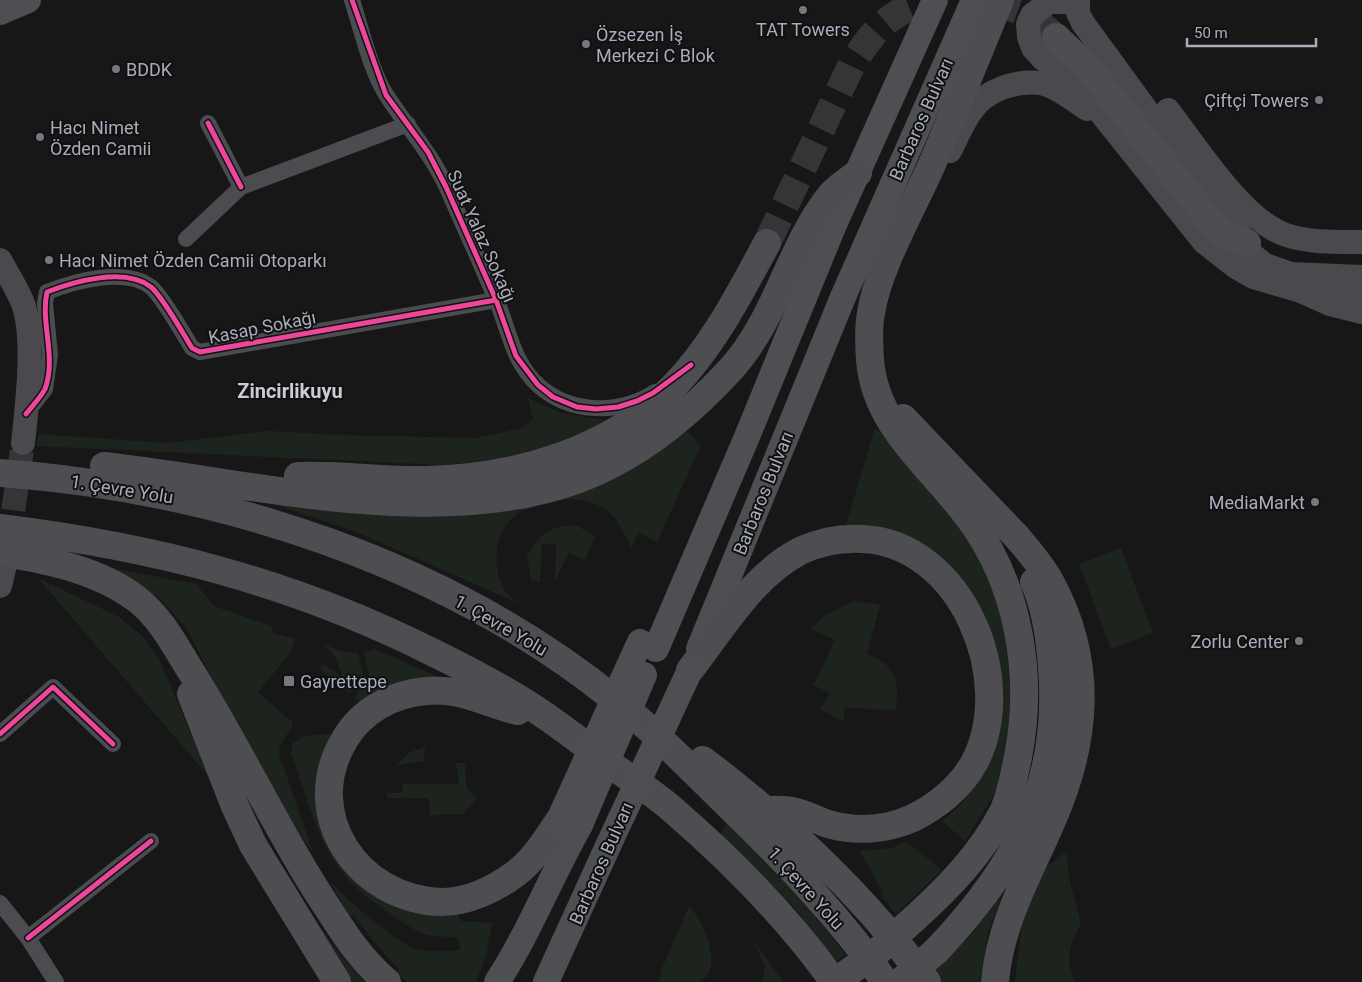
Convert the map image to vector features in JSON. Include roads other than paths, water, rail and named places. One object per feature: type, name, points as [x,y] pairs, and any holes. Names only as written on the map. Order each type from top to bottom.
[{"type":"highway","points":[[835,982],[877,952],[915,918],[963,870],[1002,812],[1015,779],[1023,724],[1024,678],[1012,603],[993,555],[968,517],[916,457],[882,406],[874,386],[871,371],[870,316],[881,279],[1000,0]]},
{"type":"highway","points":[[1056,37],[1088,68],[1213,225],[1227,236],[1246,243]]},
{"type":"highway","points":[[0,460],[40,459],[367,499],[456,503],[521,496],[573,481],[610,466],[646,444],[676,422],[705,396],[751,345],[785,282],[812,222],[831,194],[858,173]]},
{"type":"highway","points":[[226,482],[280,476],[311,475],[427,480],[482,475],[524,468],[586,447],[624,425],[657,402],[691,365],[739,295],[767,243]]},
{"type":"highway","points":[[882,406],[902,417],[914,428],[1017,536],[1050,582],[1068,622],[1081,695],[1078,742],[1074,761],[1051,823],[1011,908],[1000,944],[995,982]]},
{"type":"highway","name":"1. Çevre Yolu","points":[[0,473],[137,489],[204,503],[280,525],[406,575],[460,600],[514,630],[614,698],[691,768],[786,863],[818,898],[885,982]]},
{"type":"highway","points":[[900,982],[936,952],[970,914],[1013,851],[1040,793],[1050,755],[1054,684],[1050,640],[1036,587],[1000,519]]},
{"type":"highway","name":"1. Çevre Yolu","points":[[0,528],[59,535],[191,561],[307,596],[375,624],[454,662],[546,716],[672,810],[778,912],[835,982]]},
{"type":"highway","points":[[690,670],[750,592],[765,577],[800,551],[835,540],[872,539],[895,544],[914,552],[949,582],[964,604],[977,635],[985,666],[988,690],[987,718],[983,740],[974,763],[954,790],[913,818],[872,830],[829,824],[792,811],[766,810]]},
{"type":"highway","points":[[2,568],[28,556],[97,575],[140,601],[168,634],[217,714],[278,827],[349,942],[373,970],[387,982]]},
{"type":"highway","points":[[185,663],[190,693],[234,804],[253,845],[283,897],[337,982]]},
{"type":"highway","points":[[546,716],[509,709],[447,690],[427,690],[396,697],[364,716],[346,736],[332,767],[328,785],[333,823],[340,842],[364,872],[381,885],[399,894],[420,900],[436,901],[474,896],[497,886],[517,873],[545,842],[569,823]]},
{"type":"highway","points":[[614,698],[678,741],[766,810],[813,852],[863,902],[927,982]]},
{"type":"main road","points":[[0,12],[28,0]]},
{"type":"main road","name":"Barbaros Bulvarı","points":[[517,982],[564,873],[569,823],[648,645],[682,587],[858,173],[935,0]]},
{"type":"main road","name":"Barbaros Bulvarı","points":[[551,976],[608,846],[690,670],[843,297],[974,0]]},
{"type":"main road","points":[[1078,1],[1078,13],[1083,23],[1218,208],[1246,243],[1251,254],[1265,265],[1291,274],[1362,277]]},
{"type":"main road","points":[[1362,242],[1301,239],[1284,234],[1268,226],[1240,203],[1102,27],[1078,1],[1049,2],[1032,15],[1028,24],[1029,37],[1033,48],[1043,60],[1080,87],[1204,242],[1236,267],[1254,277],[1301,291],[1330,304],[1362,312]]},
{"type":"main road","points":[[908,218],[946,159],[972,109],[980,100],[995,91],[1008,85],[1041,83],[1063,93],[1107,122]]},
{"type":"main road","points":[[1246,243],[1273,256],[1296,260],[1362,261]]},
{"type":"main road","points":[[0,260],[23,302],[29,338],[23,443]]},
{"type":"main road","points":[[1301,291],[1362,294]]},
{"type":"main road","points":[[496,982],[521,942],[557,866],[569,823]]},
{"type":"street","name":"Suat Yalaz Sokağı","points":[[352,0],[386,95],[428,152],[446,187],[496,300],[516,356],[524,369],[553,397],[577,407],[610,407],[637,401],[653,393],[691,365]]},
{"type":"street","points":[[208,123],[241,187]]},
{"type":"street","points":[[186,239],[241,187],[408,124]]},
{"type":"street","name":"Kasap Sokağı","points":[[26,414],[45,389],[50,355],[45,303],[47,292],[97,277],[129,278],[152,287],[192,348],[200,352],[496,300]]},
{"type":"street","points":[[0,734],[53,687],[113,744]]},
{"type":"street","points":[[28,938],[151,841]]},
{"type":"street","points":[[0,903],[28,938],[56,982]]},
{"type":"tunnel","points":[[767,243],[852,64],[860,52],[876,31],[895,15],[905,9],[933,0]]},
{"type":"tunnel","points":[[992,0],[1024,12],[1056,37]]},
{"type":"tunnel","points":[[8,546],[23,443]]},
{"type":"place","name":"TAT Towers","points":[[803,10]]},
{"type":"place","name":"Özsezen İş Merkezi C Blok","points":[[586,44]]},
{"type":"place","name":"BDDK","points":[[116,69]]},
{"type":"place","name":"Çiftçi Towers","points":[[1319,100]]},
{"type":"place","name":"Hacı Nimet Özden Camii","points":[[40,137]]},
{"type":"place","name":"Hacı Nimet Özden Camii Otoparkı","points":[[49,260]]},
{"type":"place","name":"MediaMarkt","points":[[1315,502]]},
{"type":"place","name":"Zorlu Center","points":[[1299,641]]},
{"type":"place","name":"Gayrettepe","points":[[289,681]]},
{"type":"district","name":"Zincirlikuyu","points":[[290,391]]}]
